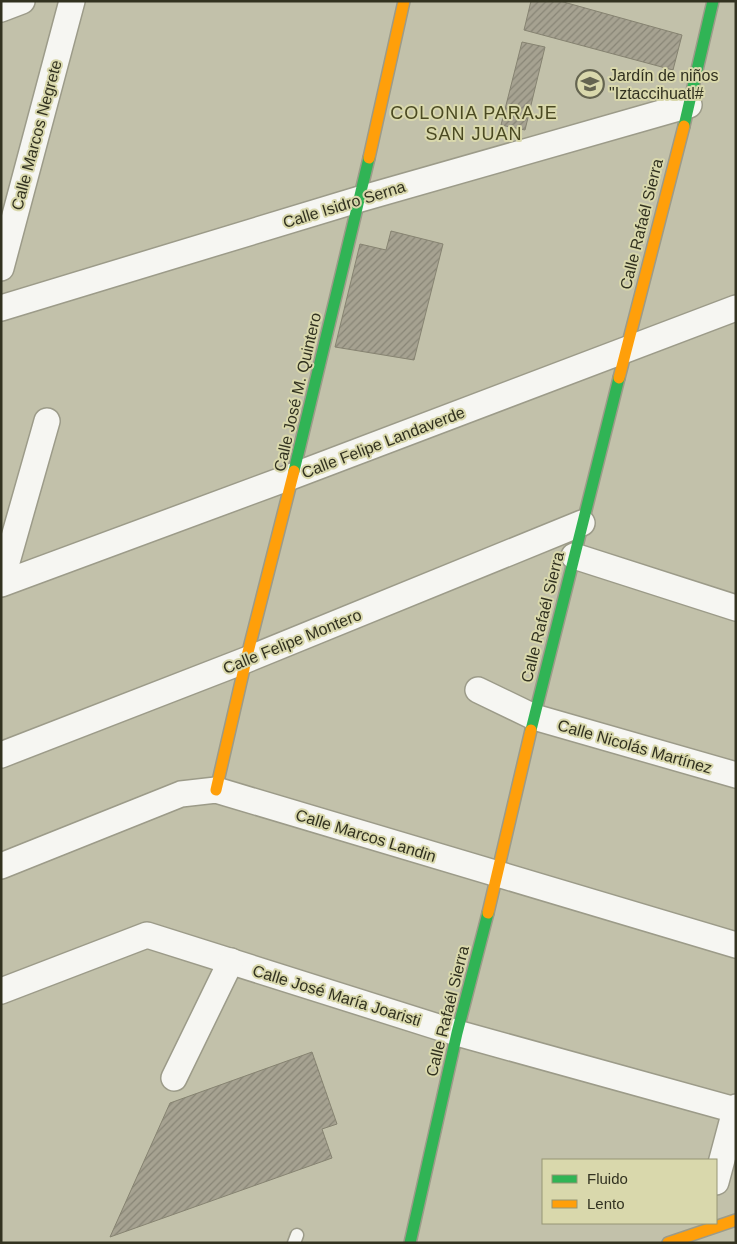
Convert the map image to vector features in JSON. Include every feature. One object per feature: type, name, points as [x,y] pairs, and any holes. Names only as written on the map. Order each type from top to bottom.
[{"type":"street","points":[[1,9],[22,1]]},
{"type":"street","name":"Calle Marcos Negrete","points":[[1,268],[72,1]]},
{"type":"street","name":"Calle José M. Quintero","points":[[216,790],[246,660],[294,476],[360,199],[404,1]]},
{"type":"street","name":"Calle Rafaél Sierra","points":[[410,1243],[458,1033],[498,874],[534,718],[714,1]]},
{"type":"street","name":"Calle Isidro Serna","points":[[1,308],[360,199],[689,105]]},
{"type":"street","name":"Calle Felipe Landaverde","points":[[1,584],[294,476],[736,308]]},
{"type":"street","points":[[1,584],[47,421]]},
{"type":"street","name":"Calle Felipe Montero","points":[[1,755],[246,660],[582,523]]},
{"type":"street","points":[[574,556],[736,608]]},
{"type":"street","name":"Calle Nicolás Martínez","points":[[478,690],[534,718],[736,775]]},
{"type":"street","name":"Calle Marcos Landin","points":[[1,866],[181,794],[216,790],[736,945]]},
{"type":"street","name":"Calle José María Joaristi","points":[[1,991],[147,935],[458,1033],[735,1109]]},
{"type":"street","points":[[174,1078],[231,961]]},
{"type":"street","points":[[717,1178],[735,1109]]},
{"type":"street","points":[[668,1243],[736,1220]]},
{"type":"building","points":[[531,1],[560,1],[682,35],[673,70],[524,30]]},
{"type":"building","points":[[522,42],[545,47],[525,130],[501,125]]},
{"type":"building","points":[[391,231],[443,244],[414,360],[335,347],[360,244],[386,250]]},
{"type":"building","points":[[312,1052],[337,1124],[322,1129],[332,1158],[110,1237],[170,1103]]},
{"type":"traffic: fast","points":[[684,126],[713,1]]},
{"type":"traffic: fast","points":[[294,471],[369,158]]},
{"type":"traffic: fast","points":[[531,730],[619,378]]},
{"type":"traffic: fast","points":[[410,1243],[457,1033],[488,913]]},
{"type":"traffic: slow","points":[[369,158],[404,1]]},
{"type":"traffic: slow","points":[[619,378],[684,126]]},
{"type":"traffic: slow","points":[[216,790],[246,660],[294,471]]},
{"type":"traffic: slow","points":[[488,913],[531,730]]},
{"type":"traffic: slow","points":[[668,1243],[736,1220]]},
{"type":"place","name":"Jardín de niños \"Iztaccihuatl#","points":[[590,84]]},
{"type":"district","name":"COLONIA PARAJE SAN JUAN","points":[[474,123]]}]
